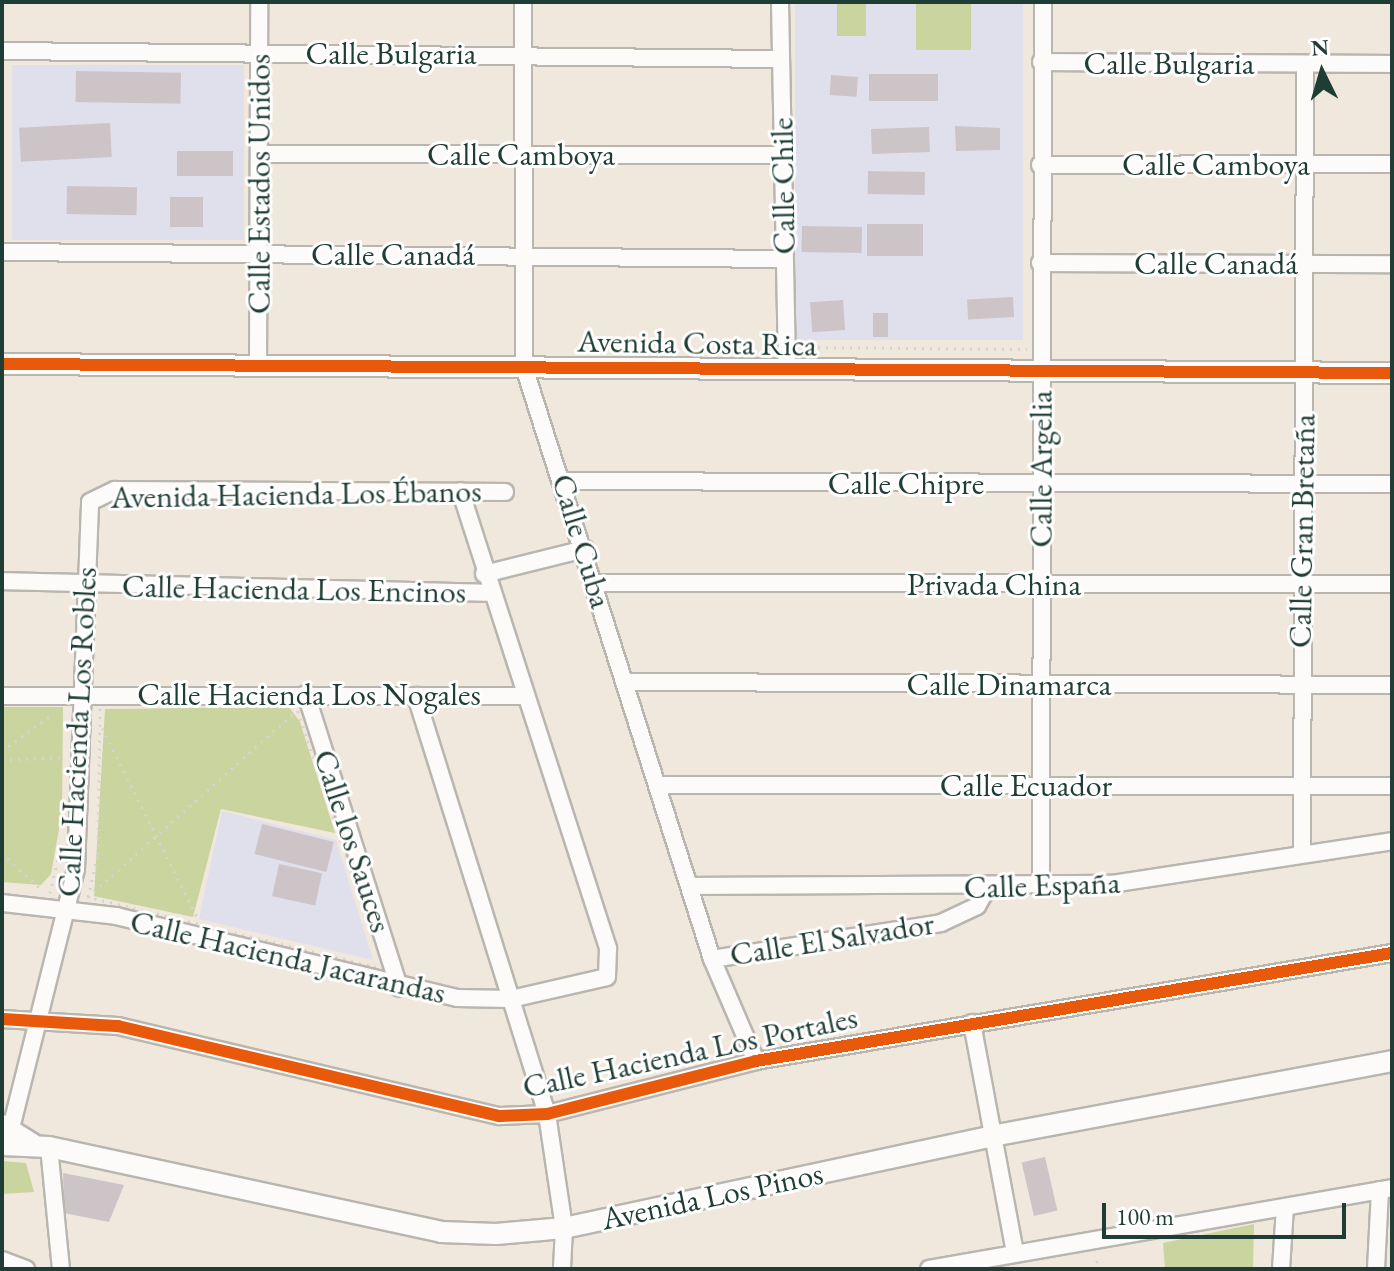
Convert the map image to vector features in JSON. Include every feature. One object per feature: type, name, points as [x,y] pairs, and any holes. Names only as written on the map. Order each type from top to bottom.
[{"type":"street","name":"Calle Estados Unidos","points":[[258,366],[259,2]]},
{"type":"street","name":"Calle Cuba","points":[[523,2],[520,253],[524,367],[565,481],[712,959],[756,1061]]},
{"type":"street","name":"Calle Chile","points":[[780,2],[787,370]]},
{"type":"street","name":"Calle Argelia","points":[[1041,888],[1040,165],[1043,2]]},
{"type":"street","name":"Calle Bulgaria","points":[[2,51],[522,52],[780,59]]},
{"type":"street","name":"Calle Bulgaria","points":[[1041,62],[1392,64]]},
{"type":"street","name":"Calle Gran Bretaña","points":[[1302,853],[1300,685],[1305,64]]},
{"type":"street","name":"Calle Camboya","points":[[259,154],[783,155]]},
{"type":"street","name":"Calle Camboya","points":[[1040,165],[1392,164]]},
{"type":"street","name":"Calle Canadá","points":[[2,252],[260,255],[520,253],[784,259]]},
{"type":"street","name":"Calle Canadá","points":[[1040,263],[1392,264]]},
{"type":"street","name":"Avenida Costa Rica","points":[[2,364],[1392,373]]},
{"type":"street","name":"Calle Chipre","points":[[565,481],[1392,484]]},
{"type":"street","name":"Avenida Hacienda Los Ébanos","points":[[90,502],[115,490],[505,492]]},
{"type":"street","points":[[460,491],[521,696]]},
{"type":"street","name":"Calle Hacienda Los Robles","points":[[6,1135],[42,1020],[70,911],[86,692],[85,585],[90,502]]},
{"type":"street","points":[[484,574],[585,549]]},
{"type":"street","name":"Calle Hacienda Los Encinos","points":[[2,581],[489,593]]},
{"type":"street","name":"Privada China","points":[[595,583],[1392,584]]},
{"type":"street","name":"Calle Dinamarca","points":[[626,682],[1392,685]]},
{"type":"street","name":"Calle Hacienda Los Nogales","points":[[2,696],[86,692],[303,701],[416,696],[521,696]]},
{"type":"street","points":[[416,696],[547,1114],[564,1228],[562,1269]]},
{"type":"street","name":"Calle Hacienda Jacarandas","points":[[2,903],[70,911],[399,988],[511,999],[598,984],[611,966],[521,696]]},
{"type":"street","name":"Calle los Sauces","points":[[303,701],[399,988]]},
{"type":"street","name":"Calle Ecuador","points":[[661,785],[1392,786]]},
{"type":"street","name":"Calle España","points":[[690,886],[1041,888],[1141,880],[1392,841]]},
{"type":"street","name":"Calle El Salvador","points":[[712,959],[941,923],[977,906],[987,889]]},
{"type":"street","name":"Calle Hacienda Los Portales","points":[[2,1019],[118,1026],[453,1109],[547,1114],[756,1061],[1392,953]]},
{"type":"street","points":[[972,1023],[1015,1253]]},
{"type":"street","name":"Avenida Los Pinos","points":[[6,1135],[40,1146],[441,1232],[564,1228],[992,1136],[1392,1061]]},
{"type":"street","points":[[40,1146],[61,1269]]},
{"type":"street","points":[[929,1269],[1386,1189],[1376,1269]]},
{"type":"street","points":[[1281,1269],[1285,1207]]},
{"type":"street","points":[[2,1260],[26,1269]]},
{"type":"path","points":[[796,332],[796,347],[1028,349],[1028,333]]},
{"type":"path","points":[[88,897],[98,854],[100,703],[303,701]]},
{"type":"path","points":[[88,897],[303,701]]},
{"type":"path","points":[[88,897],[384,969],[303,701]]},
{"type":"path","points":[[2,751],[59,709]]},
{"type":"path","points":[[100,724],[201,925]]},
{"type":"path","points":[[68,743],[68,772]]},
{"type":"path","points":[[2,760],[68,757]]},
{"type":"path","points":[[30,891],[52,893],[61,847]]},
{"type":"path","points":[[2,853],[44,892]]},
{"type":"path","points":[[1092,1269],[1107,1246]]},
{"type":"shaded area","points":[[795,2],[1023,2],[1023,340],[795,340]]},
{"type":"shaded area","points":[[12,65],[244,65],[244,240],[12,240]]},
{"type":"shaded area","points":[[222,811],[336,840],[373,960],[199,919]]},
{"type":"green space","points":[[837,2],[866,2],[866,36],[837,36]]},
{"type":"green space","points":[[916,2],[971,2],[971,50],[916,50]]},
{"type":"green space","points":[[2,707],[63,707],[62,812],[51,874],[41,885],[2,882]]},
{"type":"green space","points":[[289,707],[300,722],[335,833],[221,809],[193,917],[94,896],[105,709]]},
{"type":"green space","points":[[2,1161],[26,1163],[34,1192],[2,1194]]},
{"type":"green space","points":[[1254,1224],[1253,1269],[1165,1269],[1163,1243]]},
{"type":"building","points":[[76,71],[181,73],[180,104],[75,102]]},
{"type":"building","points":[[869,74],[938,74],[938,101],[869,101]]},
{"type":"building","points":[[831,75],[858,77],[857,97],[830,95]]},
{"type":"building","points":[[110,123],[112,157],[21,162],[19,128]]},
{"type":"building","points":[[955,126],[1000,128],[1000,150],[956,151]]},
{"type":"building","points":[[929,127],[930,152],[872,154],[871,129]]},
{"type":"building","points":[[177,151],[233,151],[233,176],[177,176]]},
{"type":"building","points":[[868,171],[925,172],[925,195],[868,194]]},
{"type":"building","points":[[67,186],[137,187],[137,215],[67,214]]},
{"type":"building","points":[[170,197],[203,197],[203,227],[170,227]]},
{"type":"building","points":[[867,224],[923,224],[923,256],[867,256]]},
{"type":"building","points":[[802,226],[862,227],[862,253],[802,252]]},
{"type":"building","points":[[1013,297],[1014,317],[968,319],[967,299]]},
{"type":"building","points":[[843,300],[845,330],[812,332],[810,302]]},
{"type":"building","points":[[873,313],[888,313],[888,337],[873,337]]},
{"type":"building","points":[[262,824],[334,842],[326,872],[255,854]]},
{"type":"building","points":[[279,864],[322,873],[315,905],[272,896]]},
{"type":"building","points":[[1045,1157],[1057,1211],[1034,1216],[1022,1162]]},
{"type":"building","points":[[63,1173],[124,1185],[109,1222],[64,1213]]},
{"type":"cycle path","points":[[2,364],[1392,373]]},
{"type":"cycle path","points":[[2,1019],[118,1026],[500,1116],[547,1114],[756,1061],[1392,953]]}]
